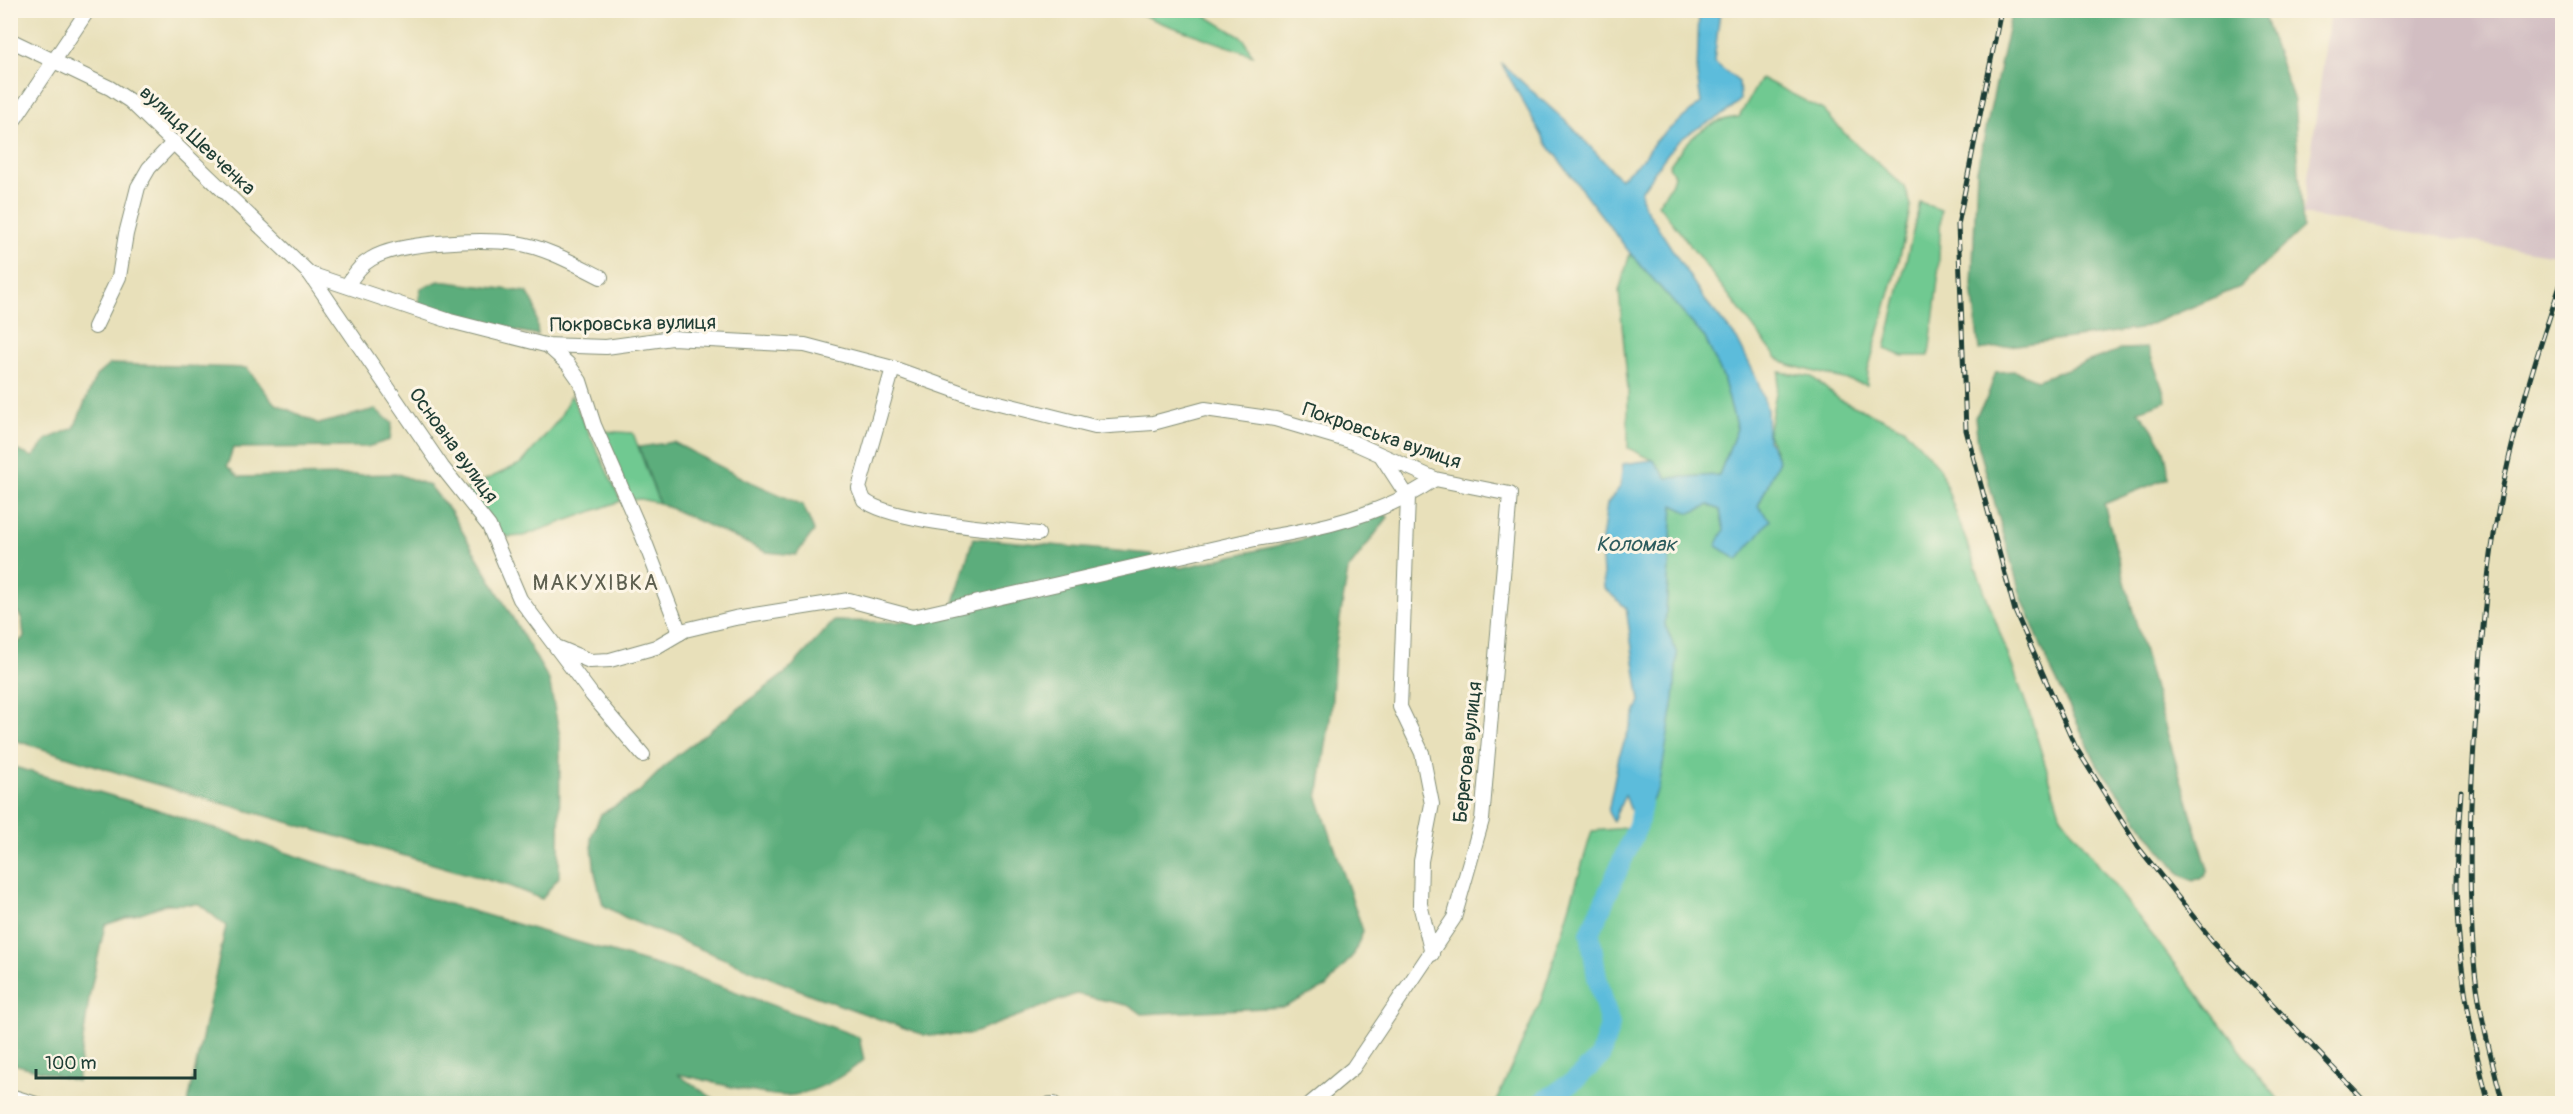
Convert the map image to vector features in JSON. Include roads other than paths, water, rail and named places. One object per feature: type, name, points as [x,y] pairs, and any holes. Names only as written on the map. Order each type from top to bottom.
[{"type":"street","points":[[10,126],[56,61],[88,10]]},
{"type":"street","name":"вулиця Шевченка","points":[[10,40],[56,61],[130,101],[310,274]]},
{"type":"street","points":[[95,327],[119,277],[126,234],[138,187],[149,168],[174,142]]},
{"type":"street","points":[[347,286],[362,266],[383,253],[422,245],[463,242],[516,243],[540,249],[601,277]]},
{"type":"street","name":"Покровська вулиця","points":[[310,274],[450,321],[548,346],[606,347],[672,338],[805,345],[893,368],[971,396],[1027,409],[1067,422],[1095,427],[1153,423],[1205,409],[1275,419],[1350,441],[1382,457],[1435,478],[1510,494]]},
{"type":"street","name":"Основна вулиця","points":[[310,274],[442,467],[489,526],[520,599],[643,755]]},
{"type":"street","points":[[548,346],[568,364],[580,381],[594,425],[644,537],[680,633]]},
{"type":"street","points":[[893,368],[859,488],[864,500],[882,509],[927,520],[1038,534]]},
{"type":"street","points":[[1382,457],[1408,497],[1400,707],[1422,753],[1431,804],[1421,861],[1420,904],[1432,954]]},
{"type":"street","points":[[1408,497],[1435,478]]},
{"type":"street","name":"Берегова вулиця","points":[[1310,1104],[1353,1068],[1432,954],[1454,918],[1482,820],[1510,494]]},
{"type":"street","name":"Основна вулиця","points":[[554,645],[590,661],[610,660],[656,646],[680,633],[735,618],[849,600],[913,617],[1255,539],[1309,531],[1408,497]]},
{"type":"street","points":[[10,1096],[36,1104]]},
{"type":"water","name":"Коломак","points":[[1699,11],[1720,11],[1714,62],[1739,82],[1740,100],[1734,107],[1685,136],[1673,147],[1641,191],[1643,204],[1704,299],[1737,339],[1756,377],[1767,409],[1768,440],[1779,460],[1758,506],[1770,520],[1738,560],[1716,546],[1724,530],[1720,510],[1709,505],[1690,513],[1673,505],[1665,625],[1677,653],[1674,699],[1659,788],[1637,827],[1625,795],[1613,821],[1608,812],[1619,756],[1640,701],[1626,608],[1604,588],[1601,546],[1607,504],[1620,487],[1623,464],[1653,460],[1667,478],[1719,475],[1737,429],[1723,377],[1705,338],[1630,253],[1547,144],[1501,63],[1572,127],[1620,179],[1644,158],[1655,141],[1701,103],[1697,75]]},
{"type":"waterway","name":"Коломак","points":[[1539,1104],[1574,1081],[1600,1057],[1610,1025],[1597,977],[1590,933],[1638,825],[1642,803]]},
{"type":"railway","points":[[2001,10],[1958,225],[1966,430],[2015,611],[2075,746],[2138,847],[2212,940],[2367,1104]]},
{"type":"railway","points":[[2503,1104],[2482,1015],[2474,961],[2470,864],[2475,734],[2485,607],[2498,512],[2510,453],[2562,280]]},
{"type":"railway","points":[[2461,792],[2456,876],[2459,942],[2470,1021],[2488,1100]]},
{"type":"district","name":"МАКУХІВКА","points":[[596,582]]}]
